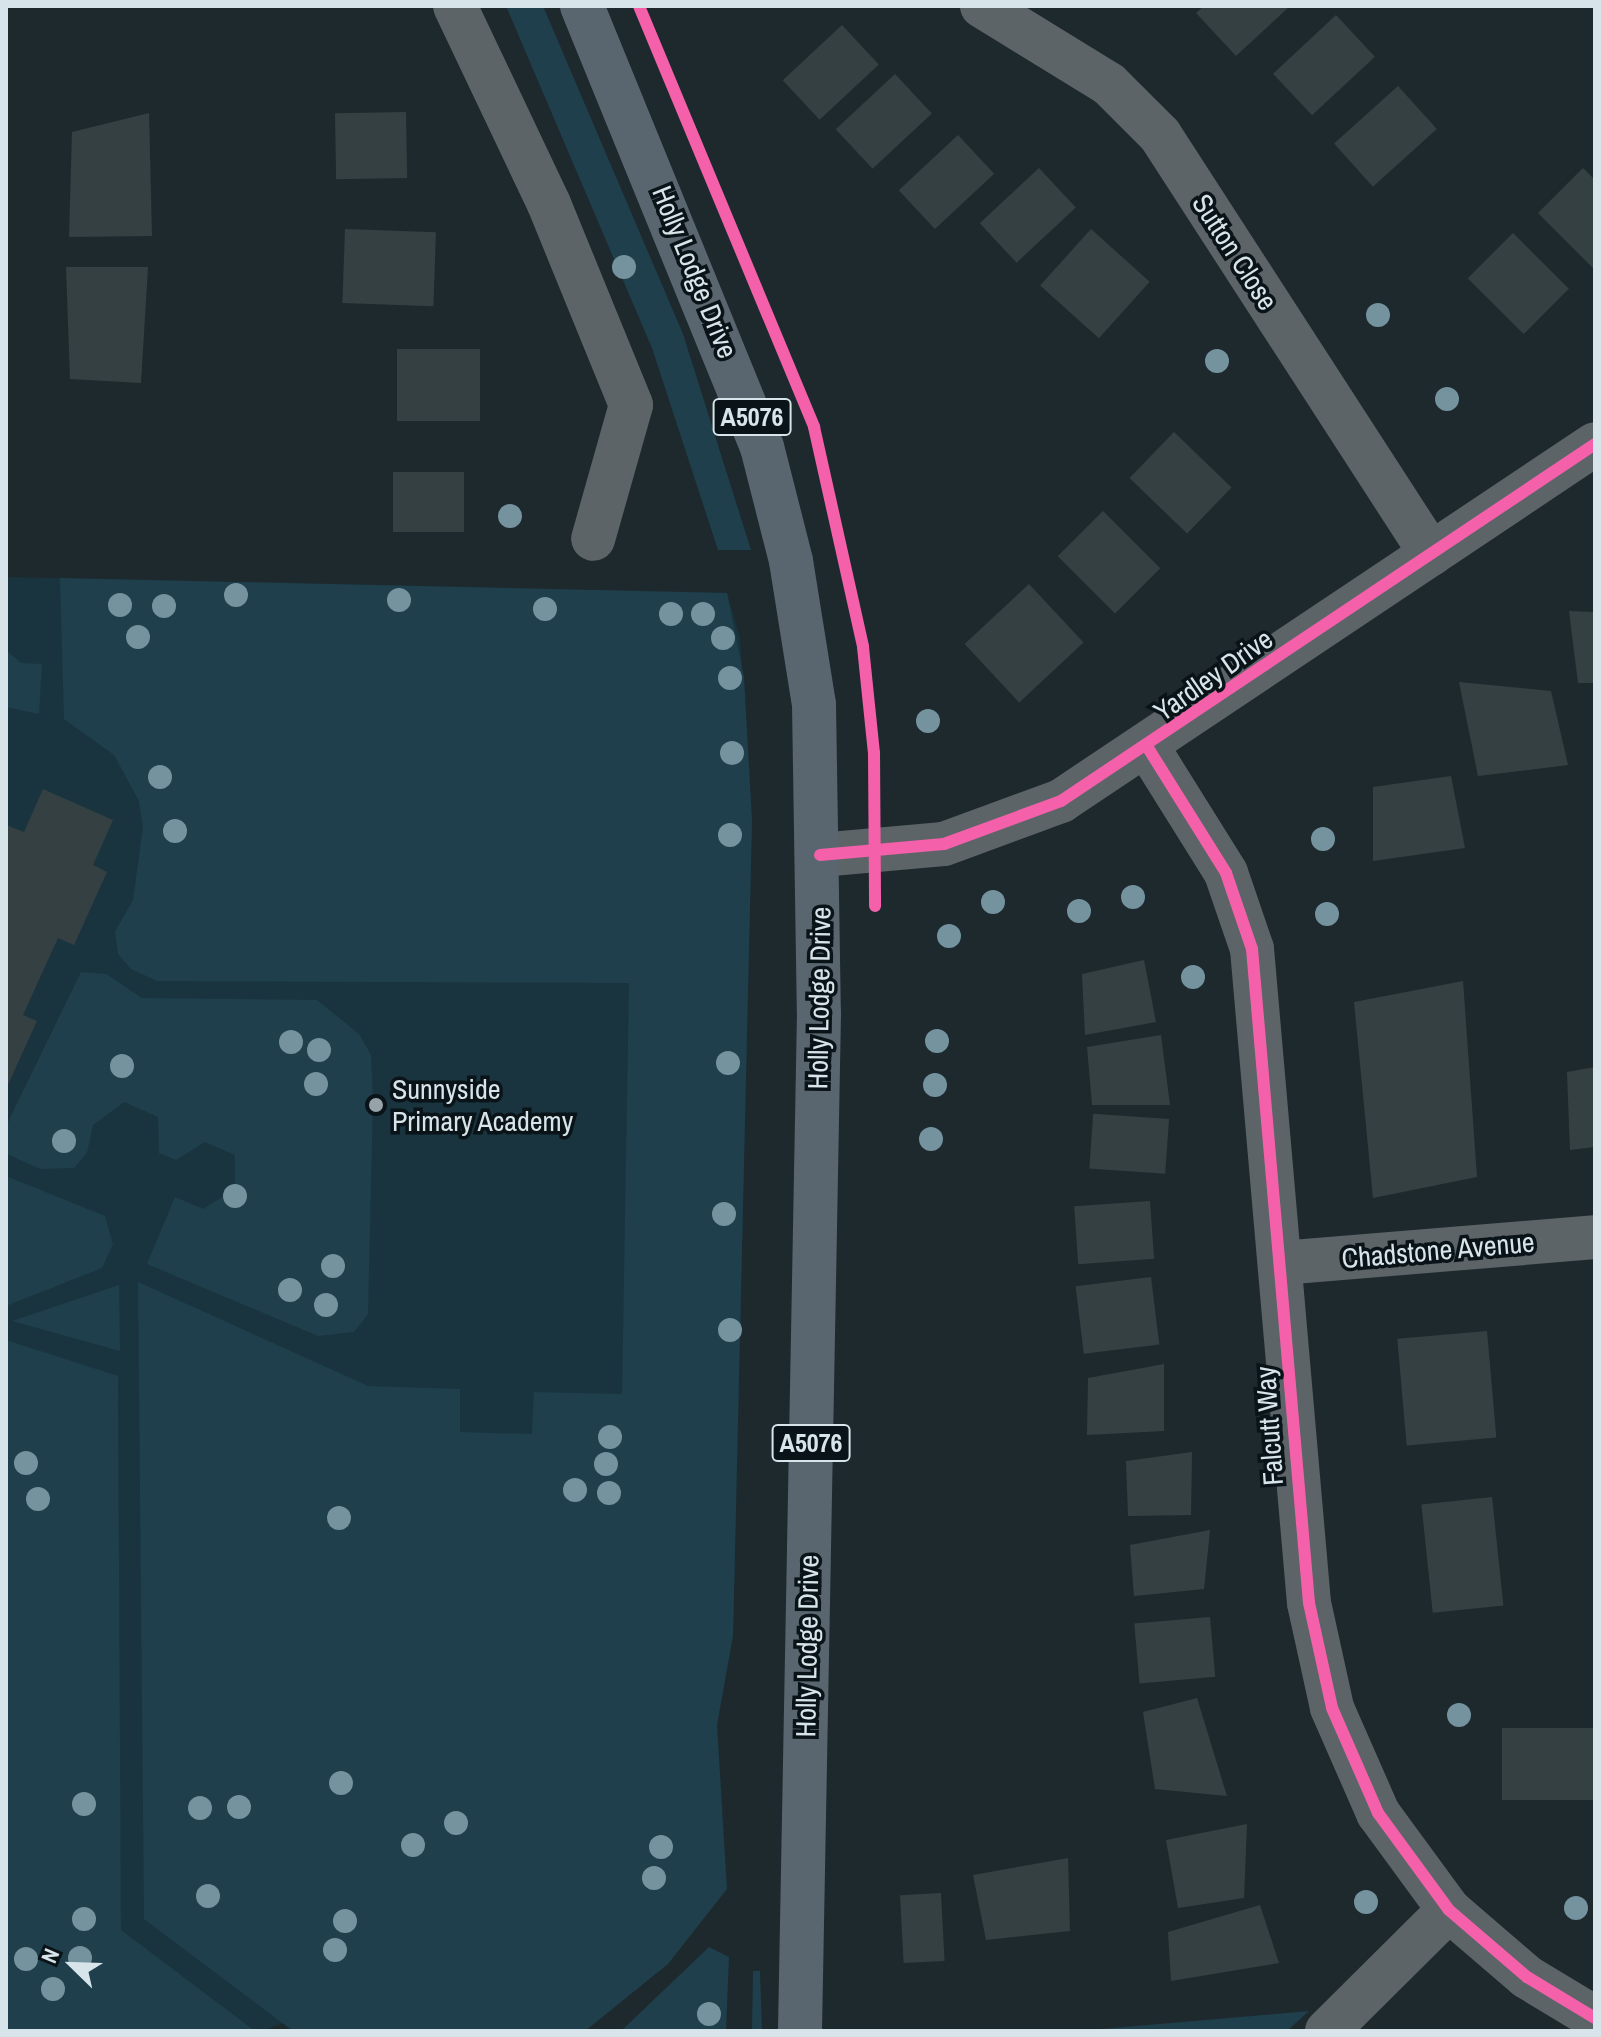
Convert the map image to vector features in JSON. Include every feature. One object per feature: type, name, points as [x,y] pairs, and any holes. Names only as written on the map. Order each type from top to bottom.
[{"type":"main road","name":"Holly Lodge Drive","points":[[582,6],[762,447],[805,633],[820,855],[800,2031]]},
{"type":"street","points":[[455,6],[549,204],[631,405],[593,539]]},
{"type":"street","name":"Sutton Close","points":[[982,6],[1109,84],[1160,135],[1431,554]]},
{"type":"street","name":"Yardley Drive","points":[[820,855],[908,850],[983,833],[1061,801],[1148,748],[1595,444]]},
{"type":"street","name":"Falcutt Way","points":[[1148,748],[1226,873],[1252,949],[1318,1656],[1378,1813],[1449,1910],[1527,1977],[1595,2018]]},
{"type":"street","name":"Chadstone Avenue","points":[[1281,1263],[1595,1237]]},
{"type":"street","points":[[1327,2031],[1449,1910]]},
{"type":"shaded area","points":[[506,6],[543,6],[683,334],[751,550],[718,550],[652,348]]},
{"type":"shaded area","name":"Sunnyside Primary Academy","points":[[6,577],[727,593],[740,638],[752,820],[733,1636],[629,1903],[261,2031],[121,2031],[118,1391],[6,1390]]},
{"type":"shaded area","name":"Sunnyside Primary Academy","points":[[60,578],[727,593],[744,677],[752,820],[733,1636],[717,1725],[727,1889],[668,1964],[585,2031],[293,2031],[144,1919],[138,1282],[368,1386],[460,1389],[460,1432],[532,1434],[534,1392],[622,1394],[629,983],[157,981],[131,969],[118,954],[115,932],[133,900],[143,827],[139,801],[114,755],[64,719]]},
{"type":"shaded area","points":[[6,650],[21,663],[42,664],[39,714],[6,707]]},
{"type":"shaded area","points":[[81,972],[106,974],[142,998],[317,1000],[359,1034],[371,1055],[373,1098],[368,1314],[354,1332],[318,1336],[147,1264],[175,1197],[203,1209],[235,1189],[235,1155],[205,1142],[176,1160],[159,1153],[158,1117],[124,1102],[93,1125],[87,1153],[74,1168],[40,1169],[7,1154],[6,1126]]},
{"type":"shaded area","points":[[6,1176],[105,1216],[113,1244],[102,1268],[6,1306]]},
{"type":"shaded area","points":[[119,1285],[120,1351],[12,1321]]},
{"type":"shaded area","points":[[6,1340],[118,1376],[121,1930],[255,2031],[6,2031]]},
{"type":"shaded area","points":[[709,1947],[729,1957],[726,2031],[621,2031]]},
{"type":"shaded area","points":[[753,1971],[760,1971],[762,2031],[752,2031]]},
{"type":"shaded area","points":[[1309,2011],[1287,2031],[1078,2031]]},
{"type":"building","points":[[1204,6],[1290,6],[1236,56],[1196,13]]},
{"type":"building","points":[[1336,15],[1375,57],[1312,115],[1273,74]]},
{"type":"building","points":[[842,25],[879,64],[820,120],[783,80]]},
{"type":"building","points":[[895,74],[932,113],[873,169],[836,129]]},
{"type":"building","points":[[1398,86],[1437,129],[1373,187],[1334,144]]},
{"type":"building","points":[[406,112],[407,178],[336,179],[335,113]]},
{"type":"building","points":[[149,113],[152,236],[69,237],[72,132]]},
{"type":"building","points":[[958,135],[994,174],[935,229],[899,190]]},
{"type":"building","points":[[1039,168],[1076,207],[1017,263],[980,223]]},
{"type":"building","points":[[1583,168],[1595,180],[1595,270],[1538,213]]},
{"type":"building","points":[[345,229],[436,232],[433,306],[342,303]]},
{"type":"building","points":[[1091,229],[1150,282],[1099,338],[1040,285]]},
{"type":"building","points":[[1513,233],[1569,289],[1524,334],[1468,278]]},
{"type":"building","points":[[66,267],[148,267],[141,383],[70,379]]},
{"type":"building","points":[[397,349],[480,349],[480,421],[397,421]]},
{"type":"building","points":[[1174,432],[1232,488],[1187,534],[1130,478]]},
{"type":"building","points":[[393,472],[464,472],[464,532],[393,532]]},
{"type":"building","points":[[1103,511],[1160,568],[1115,614],[1058,556]]},
{"type":"building","points":[[1029,584],[1084,643],[1019,703],[965,644]]},
{"type":"building","points":[[1569,611],[1595,612],[1595,683],[1578,683]]},
{"type":"building","points":[[1459,682],[1551,691],[1568,765],[1478,776]]},
{"type":"building","points":[[1451,776],[1465,848],[1373,861],[1373,787]]},
{"type":"building","points":[[43,789],[113,820],[93,865],[107,872],[74,945],[58,938],[23,1015],[37,1021],[6,1089],[6,825],[24,832]]},
{"type":"building","points":[[1144,960],[1156,1022],[1085,1035],[1082,974]]},
{"type":"building","points":[[1463,981],[1477,1177],[1373,1198],[1354,1002]]},
{"type":"building","points":[[1161,1035],[1170,1105],[1092,1105],[1087,1047]]},
{"type":"building","points":[[1595,1067],[1595,1147],[1570,1150],[1567,1072]]},
{"type":"building","points":[[1093,1114],[1169,1119],[1165,1174],[1089,1169]]},
{"type":"building","points":[[1150,1201],[1154,1259],[1078,1264],[1074,1206]]},
{"type":"building","points":[[1151,1277],[1159,1344],[1084,1354],[1076,1286]]},
{"type":"building","points":[[1487,1331],[1496,1438],[1407,1445],[1397,1339]]},
{"type":"building","points":[[1164,1364],[1164,1431],[1087,1435],[1088,1378]]},
{"type":"building","points":[[1192,1452],[1191,1515],[1128,1516],[1126,1461]]},
{"type":"building","points":[[1492,1497],[1503,1605],[1433,1613],[1421,1504]]},
{"type":"building","points":[[1210,1530],[1204,1589],[1134,1596],[1130,1545]]},
{"type":"building","points":[[1210,1617],[1215,1677],[1140,1683],[1134,1624]]},
{"type":"building","points":[[1197,1698],[1227,1796],[1155,1789],[1143,1712]]},
{"type":"building","points":[[1502,1728],[1595,1728],[1595,1800],[1502,1800]]},
{"type":"building","points":[[1247,1824],[1244,1898],[1178,1908],[1166,1840]]},
{"type":"building","points":[[1068,1858],[1070,1931],[986,1940],[973,1875]]},
{"type":"building","points":[[941,1893],[945,1961],[904,1963],[900,1895]]},
{"type":"building","points":[[1260,1905],[1279,1963],[1171,1981],[1168,1932]]},
{"type":"cycle path","points":[[639,6],[814,427],[863,647],[874,753],[875,906]]},
{"type":"cycle path","points":[[820,855],[944,844],[1061,801],[1595,444]]},
{"type":"cycle path","points":[[1148,748],[1226,873],[1252,949],[1309,1603],[1332,1708],[1378,1813],[1449,1910],[1527,1977],[1595,2018]]},
{"type":"place","name":"Sunnyside Primary Academy","points":[[376,1105]]}]
